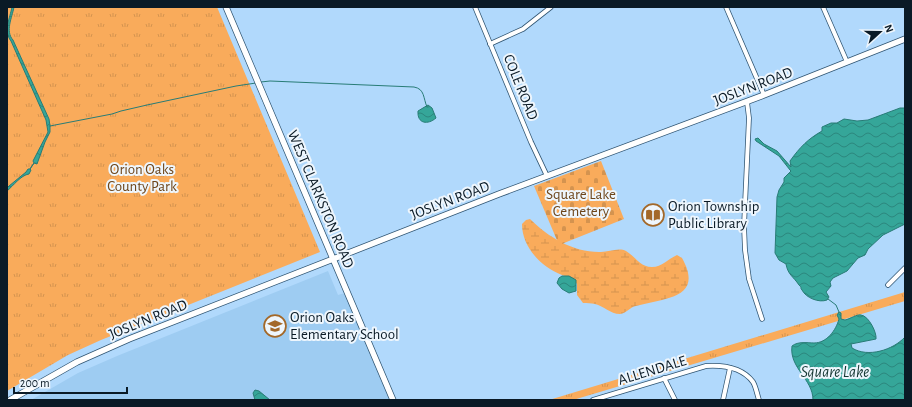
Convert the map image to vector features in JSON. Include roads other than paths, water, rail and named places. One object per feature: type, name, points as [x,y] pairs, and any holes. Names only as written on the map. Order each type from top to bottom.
[{"type":"street","name":"WEST CLARKSTON ROAD","points":[[226,7],[393,400]]},
{"type":"street","name":"COLE ROAD","points":[[475,7],[531,142],[547,176]]},
{"type":"street","points":[[490,44],[523,29],[551,7]]},
{"type":"street","points":[[726,7],[764,95]]},
{"type":"street","points":[[823,7],[847,62]]},
{"type":"street","name":"JOSLYN ROAD","points":[[10,400],[60,371],[99,352],[333,259],[547,176],[747,102],[905,39]]},
{"type":"street","points":[[747,102],[749,118],[744,211],[745,250],[749,279],[762,319]]},
{"type":"street","points":[[888,285],[905,268]]},
{"type":"street","name":"ALLENDALE","points":[[593,400],[706,366],[718,365],[730,368]]},
{"type":"street","points":[[723,400],[730,368],[743,373],[753,382],[759,400]]},
{"type":"street","points":[[664,378],[675,400]]},
{"type":"water","points":[[12,7],[14,7],[9,29],[10,33],[49,119],[50,132],[37,164],[33,161],[48,132],[46,120],[9,37],[7,29]]},
{"type":"water","points":[[428,105],[432,108],[436,118],[430,122],[421,121],[419,119],[418,111]]},
{"type":"water","points":[[900,108],[905,108],[905,224],[883,235],[868,249],[865,255],[858,258],[847,271],[833,278],[830,282],[831,286],[826,292],[829,297],[827,300],[820,301],[813,299],[804,293],[789,273],[786,264],[779,260],[775,253],[777,197],[784,182],[784,178],[791,171],[779,156],[755,139],[758,138],[764,144],[777,151],[791,167],[790,161],[808,140],[822,131],[822,127],[831,123],[837,123],[844,119],[857,121],[868,120]]},
{"type":"water","points":[[28,169],[30,169],[29,174],[20,178],[7,191],[9,186]]},
{"type":"water","points":[[562,276],[569,276],[576,280],[576,291],[569,293],[562,289],[557,283],[559,278]]},
{"type":"water","name":"Square Lake","points":[[839,312],[841,313],[841,319],[845,320],[861,315],[867,318],[872,325],[876,339],[851,344],[852,348],[858,351],[873,352],[887,349],[900,342],[905,337],[905,400],[813,400],[809,386],[794,361],[792,346],[800,343],[814,343],[823,341],[836,327],[839,319],[837,315]]},
{"type":"water","points":[[255,390],[259,391],[270,400],[255,400],[253,393]]},
{"type":"waterway","points":[[261,82],[270,81],[414,87],[418,88],[422,92],[427,107]]},
{"type":"waterway","points":[[50,126],[256,83]]},
{"type":"waterway","points":[[828,299],[836,305],[839,312]]},
{"type":"place","name":"Orion Township Public Library","points":[[653,215]]},
{"type":"place","name":"Orion Oaks Elementary School","points":[[275,326]]},
{"type":"park label","name":"Orion Oaks County Park","points":[[142,178]]},
{"type":"park label","name":"Square Lake Cemetery","points":[[581,202]]}]
